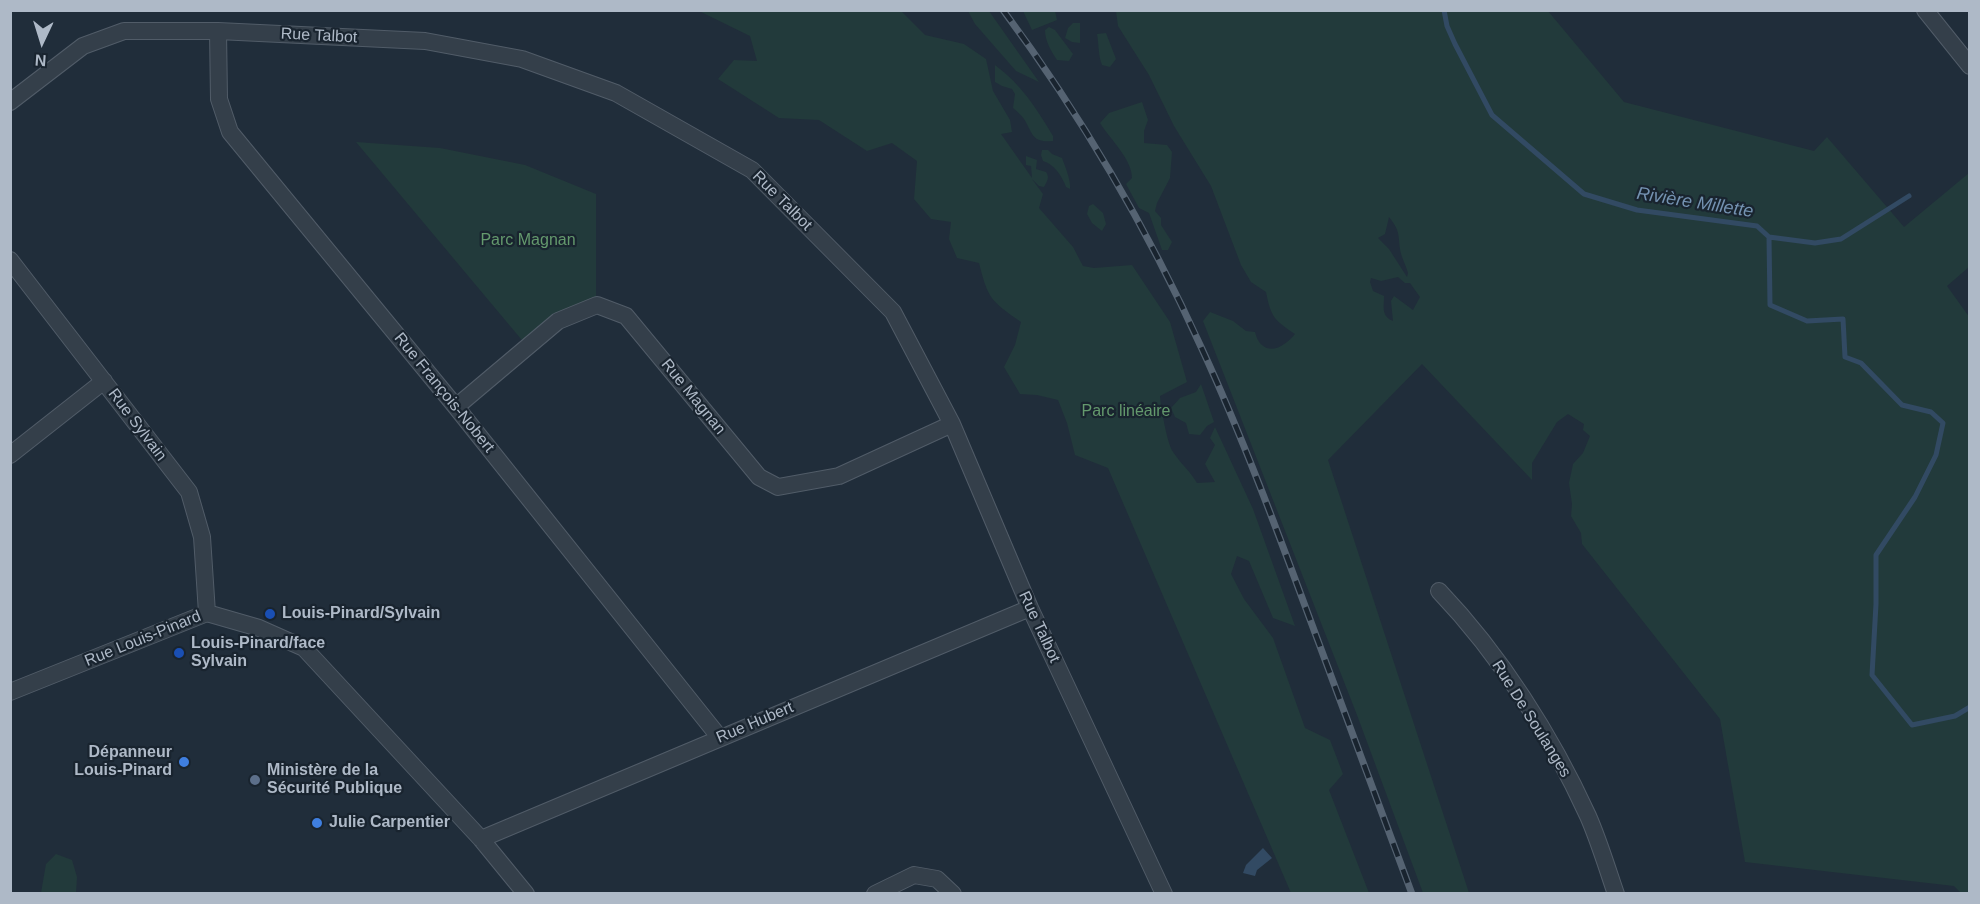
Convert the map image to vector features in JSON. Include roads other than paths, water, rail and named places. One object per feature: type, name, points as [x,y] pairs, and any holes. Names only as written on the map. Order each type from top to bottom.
[{"type":"street","points":[[1925,10],[1970,66]]},
{"type":"street","name":"Rue Talbot","points":[[10,102],[82,46],[124,31],[218,31],[425,41],[522,59],[616,93],[752,170],[893,312],[952,424],[1030,608],[1164,894]]},
{"type":"street","name":"Rue François-Nobert","points":[[218,31],[219,99],[230,132],[456,407],[720,738]]},
{"type":"street","name":"Rue Sylvain","points":[[10,260],[189,492],[202,537],[207,613]]},
{"type":"street","name":"Rue Magnan","points":[[456,407],[558,321],[597,305],[626,316],[759,477],[778,487],[839,476],[952,424]]},
{"type":"street","points":[[10,454],[104,381]]},
{"type":"street","name":"Rue De Soulanges","points":[[1439,591],[1464,618],[1509,677],[1552,746],[1588,817],[1616,894]]},
{"type":"street","name":"Rue Hubert","points":[[481,839],[1030,608]]},
{"type":"street","name":"Rue Louis-Pinard","points":[[10,692],[207,613],[259,628],[304,648],[481,839],[526,894]]},
{"type":"street","points":[[875,894],[914,875],[937,879],[953,894]]},
{"type":"water","points":[[1263,848],[1272,858],[1257,870],[1255,876],[1243,873],[1246,865]]},
{"type":"waterway","name":"Rivière Millette","points":[[1444,10],[1447,26],[1455,44],[1492,115],[1584,194],[1637,210],[1757,226],[1769,237],[1770,305],[1807,321],[1843,319],[1845,357],[1861,363],[1902,405],[1931,412],[1943,423],[1936,455],[1915,497],[1876,555],[1872,675],[1912,725],[1955,716],[1970,707]]},
{"type":"waterway","points":[[1769,237],[1815,243],[1841,239],[1909,196]]},
{"type":"railway","points":[[1003,10],[1032,50],[1111,174],[1159,261],[1202,349],[1232,416],[1272,519],[1412,894]]},
{"type":"place","name":"Louis-Pinard/Sylvain","points":[[270,614]]},
{"type":"place","name":"Louis-Pinard/face Sylvain","points":[[179,653]]},
{"type":"place","name":"Dépanneur Louis-Pinard","points":[[184,762]]},
{"type":"place","name":"Ministère de la Sécurité Publique","points":[[255,780]]},
{"type":"place","name":"Julie Carpentier","points":[[317,823]]},
{"type":"park label","name":"Parc Magnan","points":[[528,241]]},
{"type":"park label","name":"Parc linéaire","points":[[1126,412]]}]
